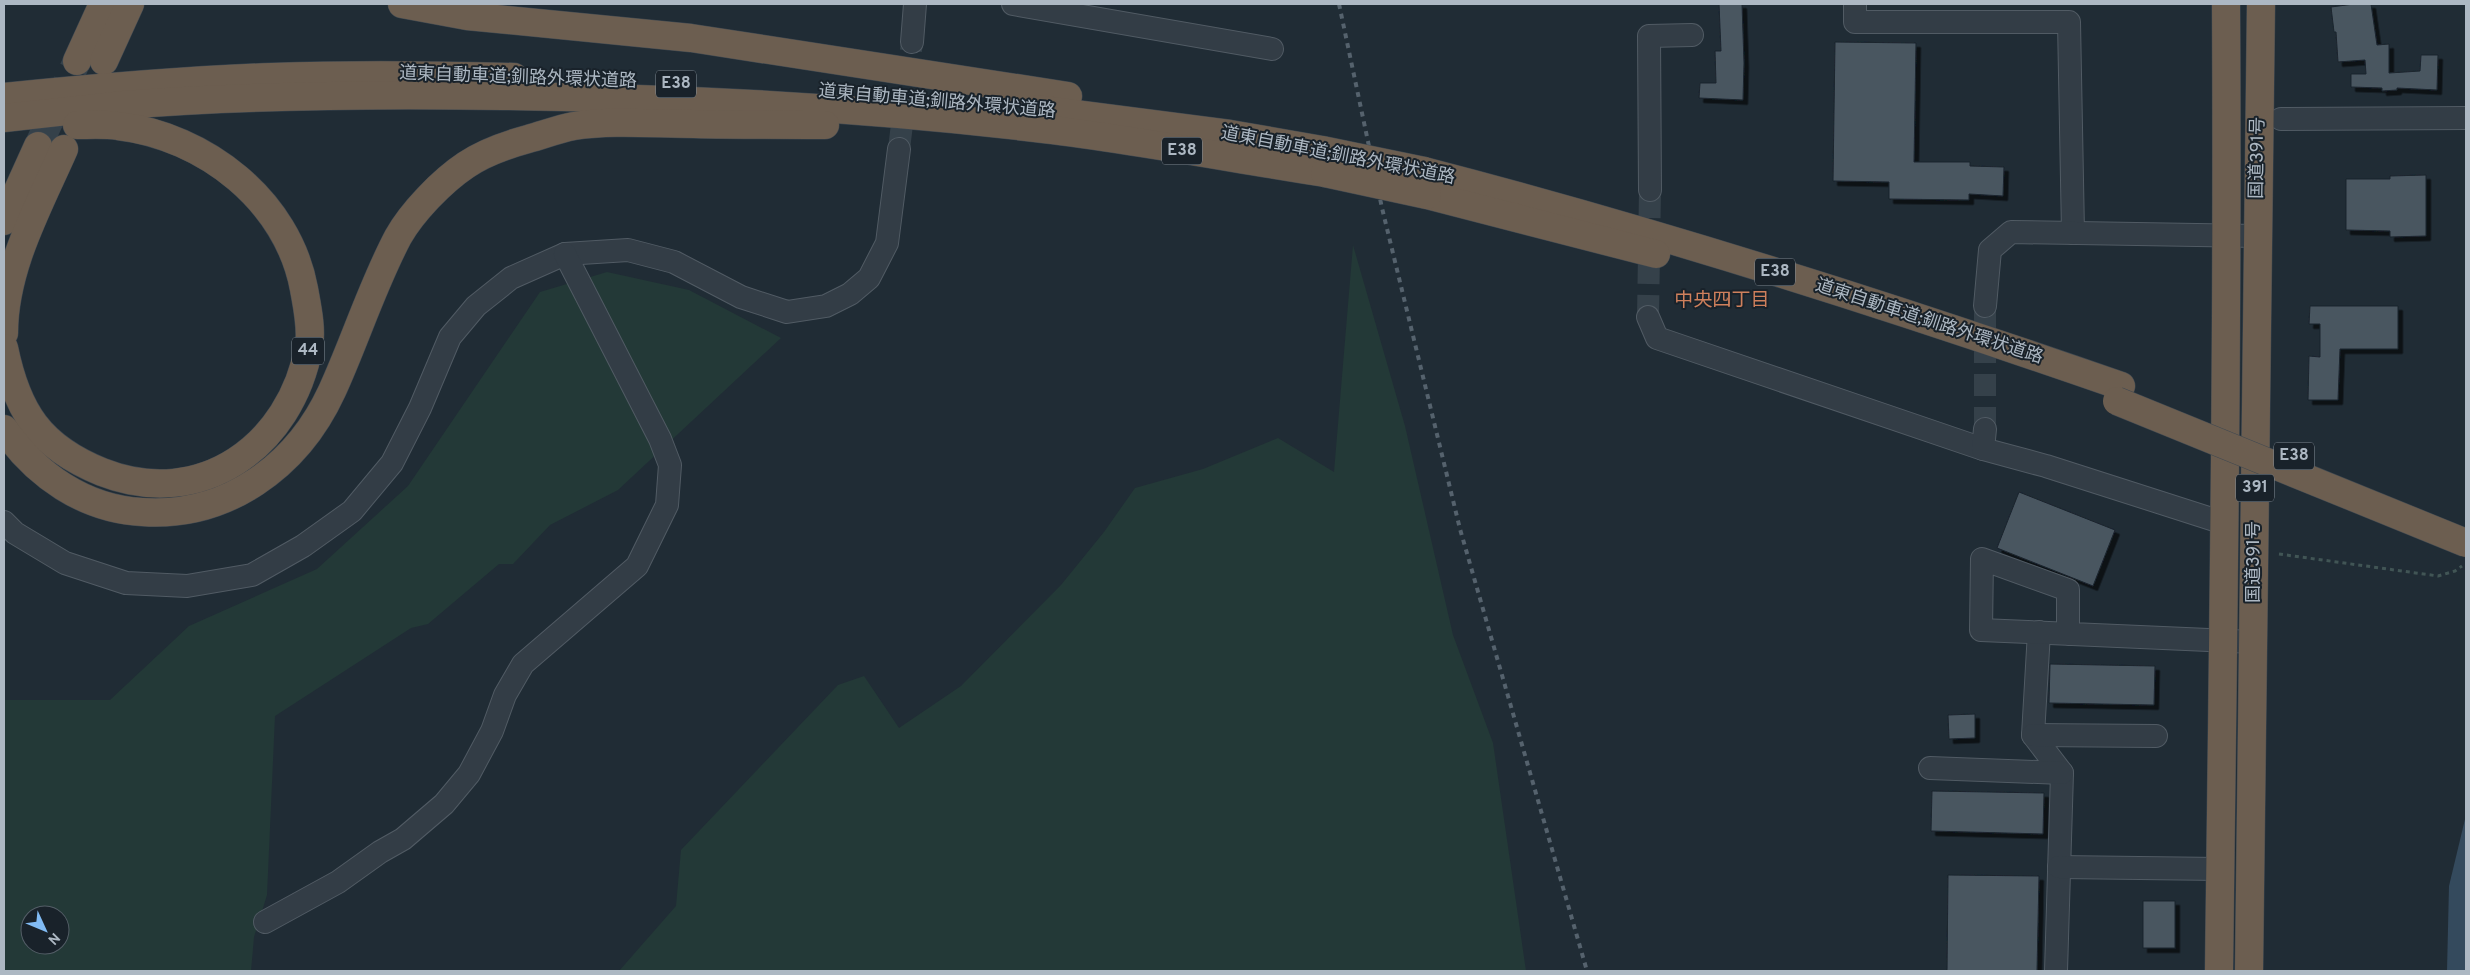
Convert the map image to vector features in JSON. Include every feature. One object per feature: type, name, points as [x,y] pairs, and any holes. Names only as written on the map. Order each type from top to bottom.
[{"type":"highway","points":[[77,61],[103,4]]},
{"type":"highway","points":[[104,61],[130,4]]},
{"type":"highway","points":[[402,4],[468,16],[691,38],[1120,104],[1230,134]]},
{"type":"highway","name":"国道391号","points":[[2219,971],[2225,641],[2226,4]]},
{"type":"highway","name":"国道391号","points":[[2249,971],[2261,4]]},
{"type":"highway","name":"道東自動車道;釧路外環状道路","points":[[4,118],[72,101],[272,77],[415,74],[574,79],[889,96],[1039,110],[1230,134],[1323,162]]},
{"type":"highway","name":"道東自動車道;釧路外環状道路","points":[[4,97],[122,106],[270,97],[413,95],[572,96],[743,103],[885,112],[1039,128],[1323,162],[1425,183],[1547,203],[1686,244],[1952,328],[2119,394],[2466,526]]},
{"type":"highway","name":"44","points":[[4,123],[118,126],[161,136],[203,153],[233,172],[286,233],[301,271],[307,306],[310,344],[300,380],[282,417],[258,446],[222,469],[183,483],[146,484],[109,474],[81,463],[58,448],[37,428],[21,405],[10,378],[4,348]]},
{"type":"highway","points":[[4,429],[15,445],[38,468],[64,489],[94,502],[129,511],[164,514],[202,508],[236,495],[273,469],[303,438],[331,394],[399,236],[431,195],[466,165],[501,146],[574,126],[622,124],[1039,128]]},
{"type":"highway","points":[[4,221],[51,148],[18,254],[4,311],[4,333]]},
{"type":"highway","name":"道東自動車道;釧路外環状道路","points":[[2119,394],[2466,542]]},
{"type":"street","points":[[912,42],[915,4]]},
{"type":"street","points":[[1013,4],[1272,49]]},
{"type":"street","points":[[1855,4],[1854,22],[2069,13],[2073,233]]},
{"type":"street","points":[[1650,190],[1649,36],[1692,35]]},
{"type":"street","points":[[2281,119],[2466,118]]},
{"type":"street","points":[[4,522],[15,533],[65,562],[126,583],[187,586],[252,575],[303,546],[352,511],[392,463],[420,408],[450,337],[476,306],[511,278],[565,254],[628,250],[674,262],[741,297],[787,312],[826,306],[850,294],[869,278],[887,243],[899,149]]},
{"type":"street","points":[[1985,306],[1990,250],[2011,232],[2257,236]]},
{"type":"street","points":[[265,922],[338,882],[380,852],[403,839],[444,804],[469,774],[492,731],[505,695],[523,664],[637,566],[666,505],[670,465],[660,439],[565,254]]},
{"type":"street","points":[[1648,317],[1657,338],[1984,439],[2046,466],[2224,523]]},
{"type":"street","points":[[2068,634],[2068,590],[1982,559],[1981,630],[2038,632],[2068,634],[2254,642]]},
{"type":"street","points":[[2038,632],[2032,735],[2062,773],[2056,971]]},
{"type":"street","points":[[2032,735],[2156,736]]},
{"type":"street","points":[[1930,768],[2062,773]]},
{"type":"street","points":[[2059,866],[2220,869]]},
{"type":"path","points":[[2279,554],[2438,576],[2455,571],[2466,562]]},
{"type":"green space","points":[[1353,245],[1405,426],[1453,635],[1493,743],[1526,971],[619,971],[676,906],[681,850],[838,685],[864,676],[899,728],[961,686],[1061,585],[1104,532],[1135,488],[1203,469],[1278,438],[1334,472]]},
{"type":"green space","points":[[607,272],[689,290],[781,338],[618,490],[550,525],[513,564],[499,564],[428,624],[411,628],[275,716],[267,895],[254,937],[251,971],[4,971],[4,700],[110,700],[189,626],[317,569],[408,486],[540,292]]},
{"type":"water","points":[[2466,815],[2466,971],[2447,971],[2449,886]]},
{"type":"building","points":[[1719,4],[1742,4],[1743,100],[1699,98],[1700,83],[1716,83],[1715,51],[1721,51]]},
{"type":"building","points":[[2371,4],[2377,45],[2389,44],[2389,73],[2420,71],[2421,55],[2438,55],[2437,90],[2397,88],[2397,90],[2382,91],[2382,88],[2351,87],[2351,74],[2366,74],[2365,60],[2338,62],[2336,32],[2334,32],[2331,7]]},
{"type":"building","points":[[1835,42],[1916,43],[1914,162],[1970,162],[1970,166],[2004,167],[2003,196],[1969,194],[1969,200],[1889,199],[1889,182],[1833,181]]},
{"type":"building","points":[[2426,175],[2426,236],[2390,237],[2390,231],[2346,230],[2346,179],[2390,179],[2390,176]]},
{"type":"building","points":[[2310,306],[2398,306],[2398,349],[2340,349],[2338,400],[2308,400],[2309,356],[2320,357],[2320,324],[2309,324]]},
{"type":"building","points":[[2019,492],[2115,530],[2093,586],[1997,548]]},
{"type":"building","points":[[2050,664],[2155,666],[2154,705],[2049,703]]},
{"type":"building","points":[[1975,714],[1975,738],[1949,739],[1948,715]]},
{"type":"building","points":[[1932,791],[2044,793],[2043,834],[1931,831]]},
{"type":"building","points":[[1948,875],[2039,876],[2037,971],[1947,971]]},
{"type":"building","points":[[2143,901],[2175,901],[2175,948],[2143,948]]},
{"type":"tunnel","points":[[899,149],[912,42]]},
{"type":"tunnel","points":[[38,146],[77,61]]},
{"type":"tunnel","points":[[1648,317],[1650,190]]},
{"type":"tunnel","points":[[1985,306],[1985,429]]},
{"type":"railway","points":[[1339,4],[1382,208],[1460,529],[1587,971]]},
{"type":"district","name":"中央四丁目","points":[[1722,301]]}]
